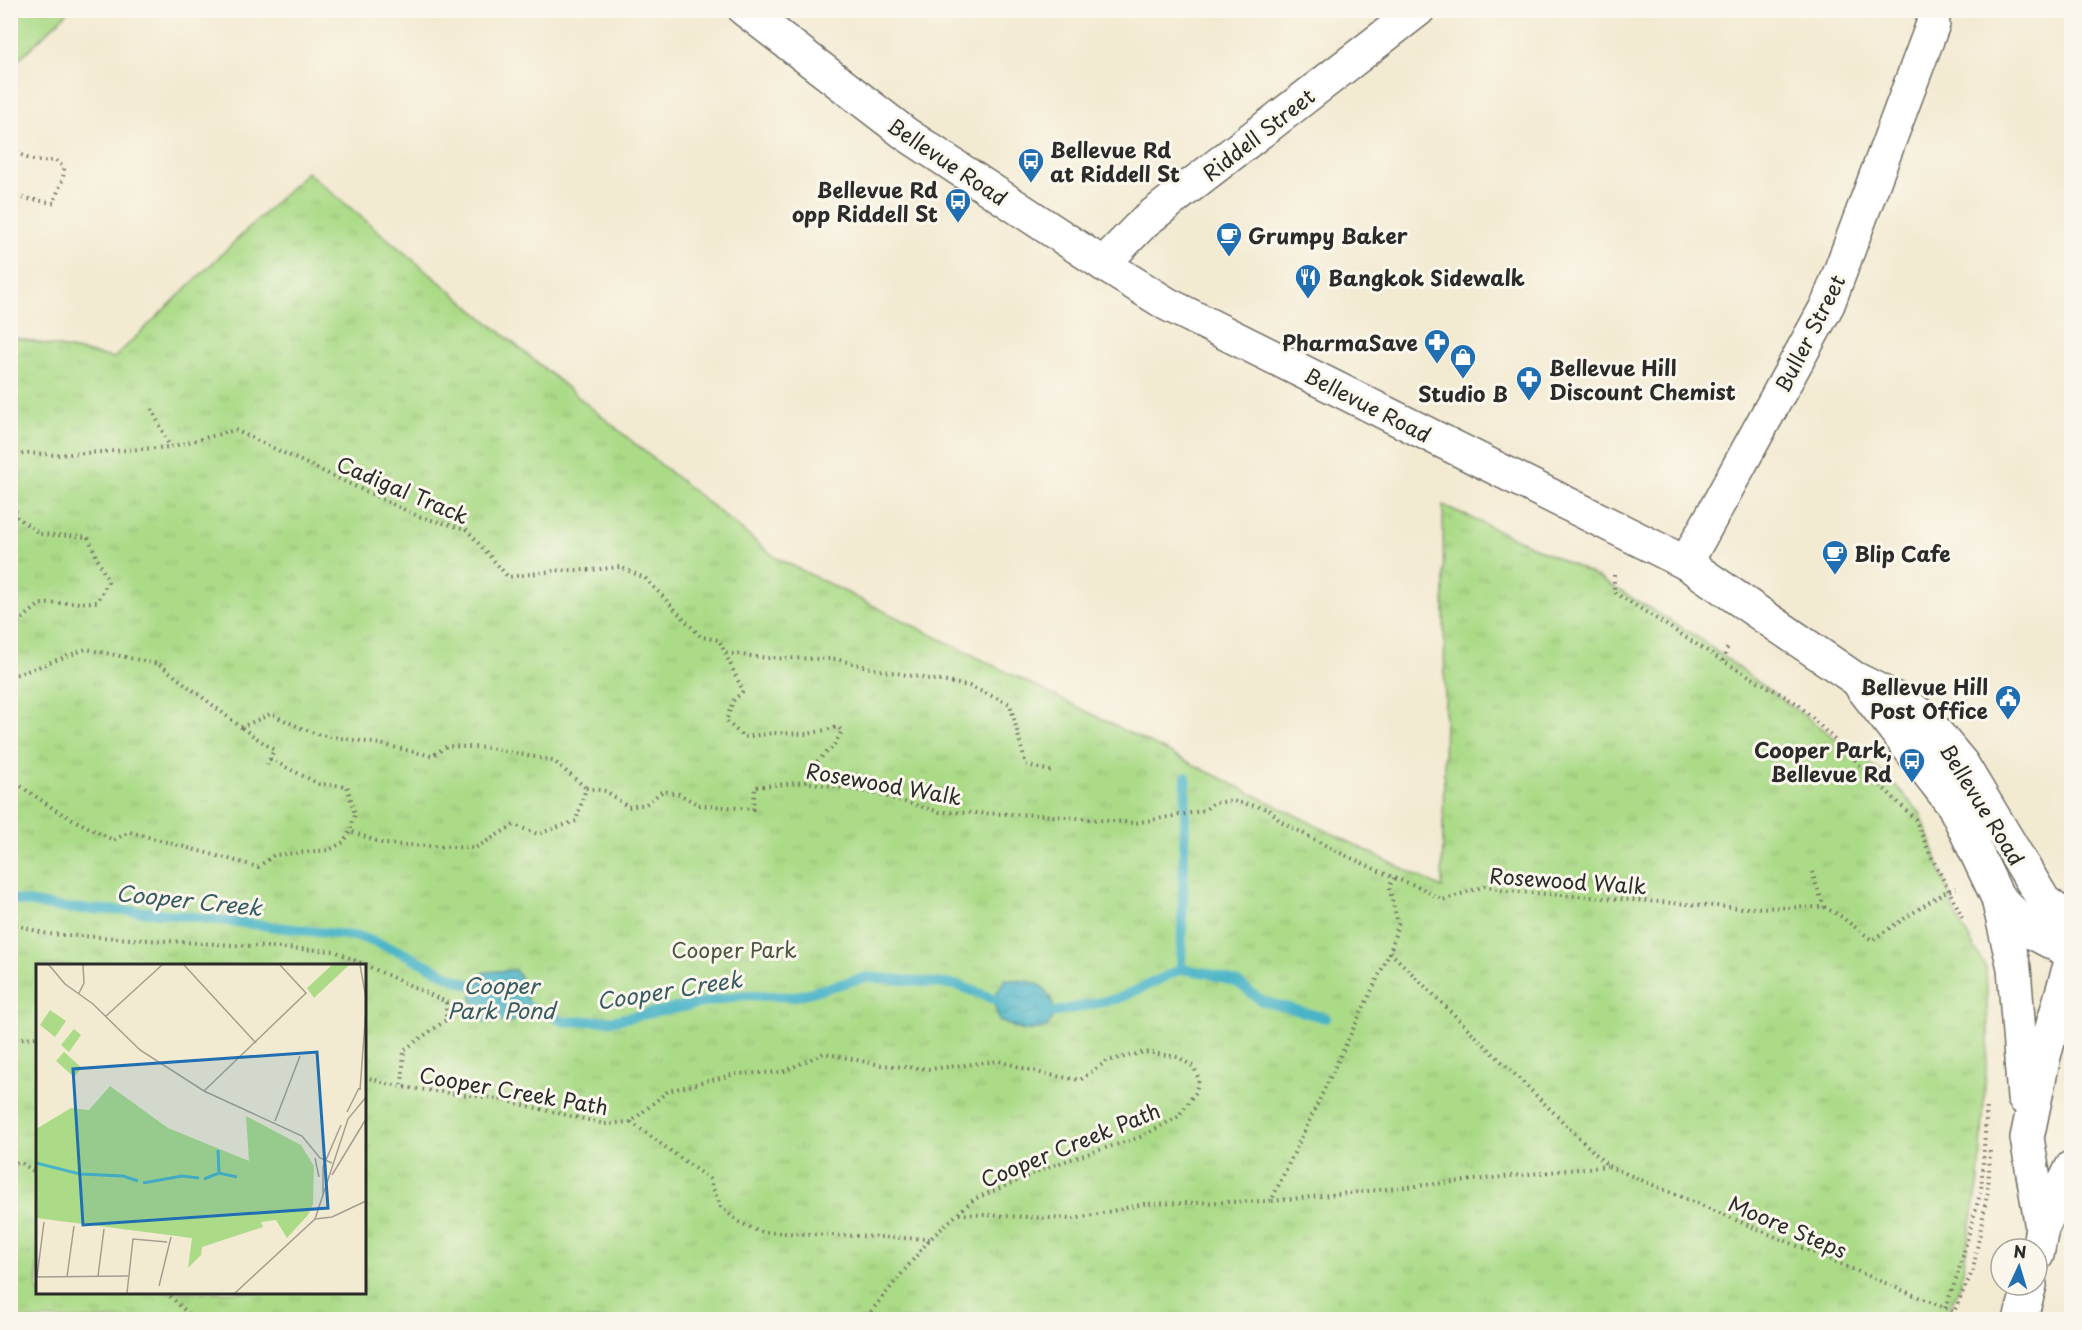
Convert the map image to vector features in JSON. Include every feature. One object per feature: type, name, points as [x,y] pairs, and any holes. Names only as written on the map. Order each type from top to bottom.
[{"type":"street","name":"Bellevue Road","points":[[745,10],[906,134],[1102,264],[1167,304],[1686,564],[1854,678],[1904,703],[1923,717],[1962,764],[2044,901],[2072,922]]},
{"type":"street","name":"Riddell Street","points":[[1102,264],[1145,221],[1418,10]]},
{"type":"street","name":"Buller Street","points":[[1686,564],[1828,304],[1933,24]]},
{"type":"street","name":"Bellevue Road","points":[[1854,678],[1883,712],[1895,731],[1954,806],[1997,896],[2030,931],[2072,952]]},
{"type":"street","points":[[1997,896],[2014,968],[2027,1138],[2039,1237]]},
{"type":"street","points":[[2027,1138],[2044,1056],[2072,958]]},
{"type":"street","points":[[2042,1237],[2072,1167]]},
{"type":"street","points":[[2020,1320],[2027,1297]]},
{"type":"path","points":[[10,141],[15,151],[29,160],[46,162],[56,160],[64,168],[64,178],[57,190],[54,203],[10,196]]},
{"type":"path","points":[[152,410],[170,447]]},
{"type":"path","name":"Cadigal Track","points":[[10,457],[28,453],[57,455],[170,447],[236,430],[420,517],[466,529],[508,577],[561,570],[620,567],[645,578],[701,637],[719,640],[743,691],[733,701],[726,721],[744,737],[808,734],[838,727],[842,731],[833,747],[816,762],[807,782]]},
{"type":"path","points":[[10,487],[17,517],[40,534],[88,537],[108,582],[97,602],[40,604],[10,629]]},
{"type":"path","points":[[1614,575],[1614,592],[1723,661],[1798,704],[1888,792],[1915,819],[1929,852],[1968,927]]},
{"type":"path","points":[[1723,661],[1728,646]]},
{"type":"path","points":[[10,675],[19,674],[86,649],[159,664],[274,750],[267,765]]},
{"type":"path","points":[[725,653],[767,658],[836,659],[879,670],[969,686],[1010,704],[1026,765],[1054,772]]},
{"type":"path","points":[[241,727],[271,714],[320,735],[380,744],[432,756],[447,746],[490,748],[554,761],[586,788],[576,821],[538,834],[514,825],[476,848],[384,844],[350,831]]},
{"type":"path","points":[[10,784],[16,783],[57,811],[113,840],[130,832],[258,867],[274,855],[329,850],[344,842],[355,814],[347,786],[319,784],[270,759]]},
{"type":"path","name":"Rosewood Walk","points":[[586,788],[606,791],[627,807],[646,804],[663,791],[679,794],[699,806],[753,809],[755,787],[807,782],[873,793],[940,812],[1042,815],[1135,823],[1205,810],[1213,803],[1232,801],[1269,808],[1280,821],[1334,850],[1394,878],[1417,886],[1443,900],[1485,886],[1506,891],[1743,908],[1824,907]]},
{"type":"path","points":[[1888,792],[1894,786]]},
{"type":"path","points":[[1812,872],[1824,907],[1839,915],[1872,940],[1943,893]]},
{"type":"path","points":[[1271,1201],[1390,952],[1398,924],[1389,887],[1394,878]]},
{"type":"path","points":[[10,923],[47,934],[335,951],[471,1013]]},
{"type":"path","points":[[1390,952],[1608,1166]]},
{"type":"path","name":"Cooper Creek Path","points":[[446,1002],[446,1020],[404,1050],[402,1087],[498,1099],[605,1124],[632,1122],[668,1091],[736,1074],[782,1072],[824,1053],[881,1065],[930,1069],[999,1061],[1044,1074],[1080,1080],[1107,1061],[1145,1052],[1178,1057],[1194,1067],[1199,1080],[1195,1093],[1178,1117],[1140,1137],[1062,1162],[974,1199],[959,1214]]},
{"type":"path","points":[[10,1039],[36,1037]]},
{"type":"path","points":[[366,1078],[402,1087]]},
{"type":"path","points":[[1945,1308],[1957,1277],[1981,1190],[1987,1100]]},
{"type":"path","points":[[632,1122],[709,1179],[721,1207],[739,1222],[760,1232],[930,1239]]},
{"type":"path","points":[[1950,1320],[1973,1270],[1988,1190],[1991,1142]]},
{"type":"path","points":[[10,1162],[21,1163],[36,1173]]},
{"type":"path","points":[[864,1320],[930,1239],[959,1214],[1074,1219],[1144,1204],[1271,1201],[1608,1166]]},
{"type":"path","name":"Moore Steps","points":[[1608,1166],[1954,1312]]},
{"type":"path","points":[[167,1294],[195,1320]]},
{"type":"green space","points":[[11,10],[69,10],[69,11],[11,67]]},
{"type":"green space","name":"Cooper Park","points":[[307,172],[775,557],[1442,888],[1445,709],[1443,505],[1590,573],[1694,635],[1889,778],[1921,814],[1958,919],[1986,968],[1988,1038],[1979,1180],[1960,1286],[1942,1320],[11,1319],[10,337],[114,358]]},
{"type":"water","name":"Cooper Park Pond","points":[[515,970],[527,987],[528,1007],[512,1022],[484,1022],[471,998],[475,987],[484,972]]},
{"type":"water","points":[[1005,979],[1032,982],[1048,993],[1055,1012],[1047,1028],[1024,1031],[999,1021],[993,999]]},
{"type":"waterway","points":[[1181,969],[1186,777]]},
{"type":"waterway","name":"Cooper Creek","points":[[10,899],[62,908],[152,912],[361,937],[401,952],[453,978],[488,992]]},
{"type":"waterway","name":"Cooper Creek","points":[[1042,1015],[1120,998],[1181,969],[1207,973],[1238,983],[1262,1001],[1326,1018]]},
{"type":"waterway","name":"Cooper Creek","points":[[517,1002],[565,1022],[615,1020],[743,995],[793,997],[867,977],[957,985],[1005,1003]]},
{"type":"place","name":"Bellevue Rd at Riddell St","points":[[1031,184]]},
{"type":"place","name":"Bellevue Rd opp Riddell St","points":[[958,224]]},
{"type":"place","name":"Grumpy Baker","points":[[1229,258]]},
{"type":"place","name":"Bangkok Sidewalk","points":[[1308,300]]},
{"type":"place","name":"PharmaSave","points":[[1437,365]]},
{"type":"place","name":"Studio B","points":[[1463,380]]},
{"type":"place","name":"Bellevue Hill Discount Chemist","points":[[1529,402]]},
{"type":"place","name":"Blip Cafe","points":[[1835,576]]},
{"type":"place","name":"Bellevue Hill Post Office","points":[[2008,721]]},
{"type":"place","name":"Cooper Park, Bellevue Rd","points":[[1912,784]]}]
